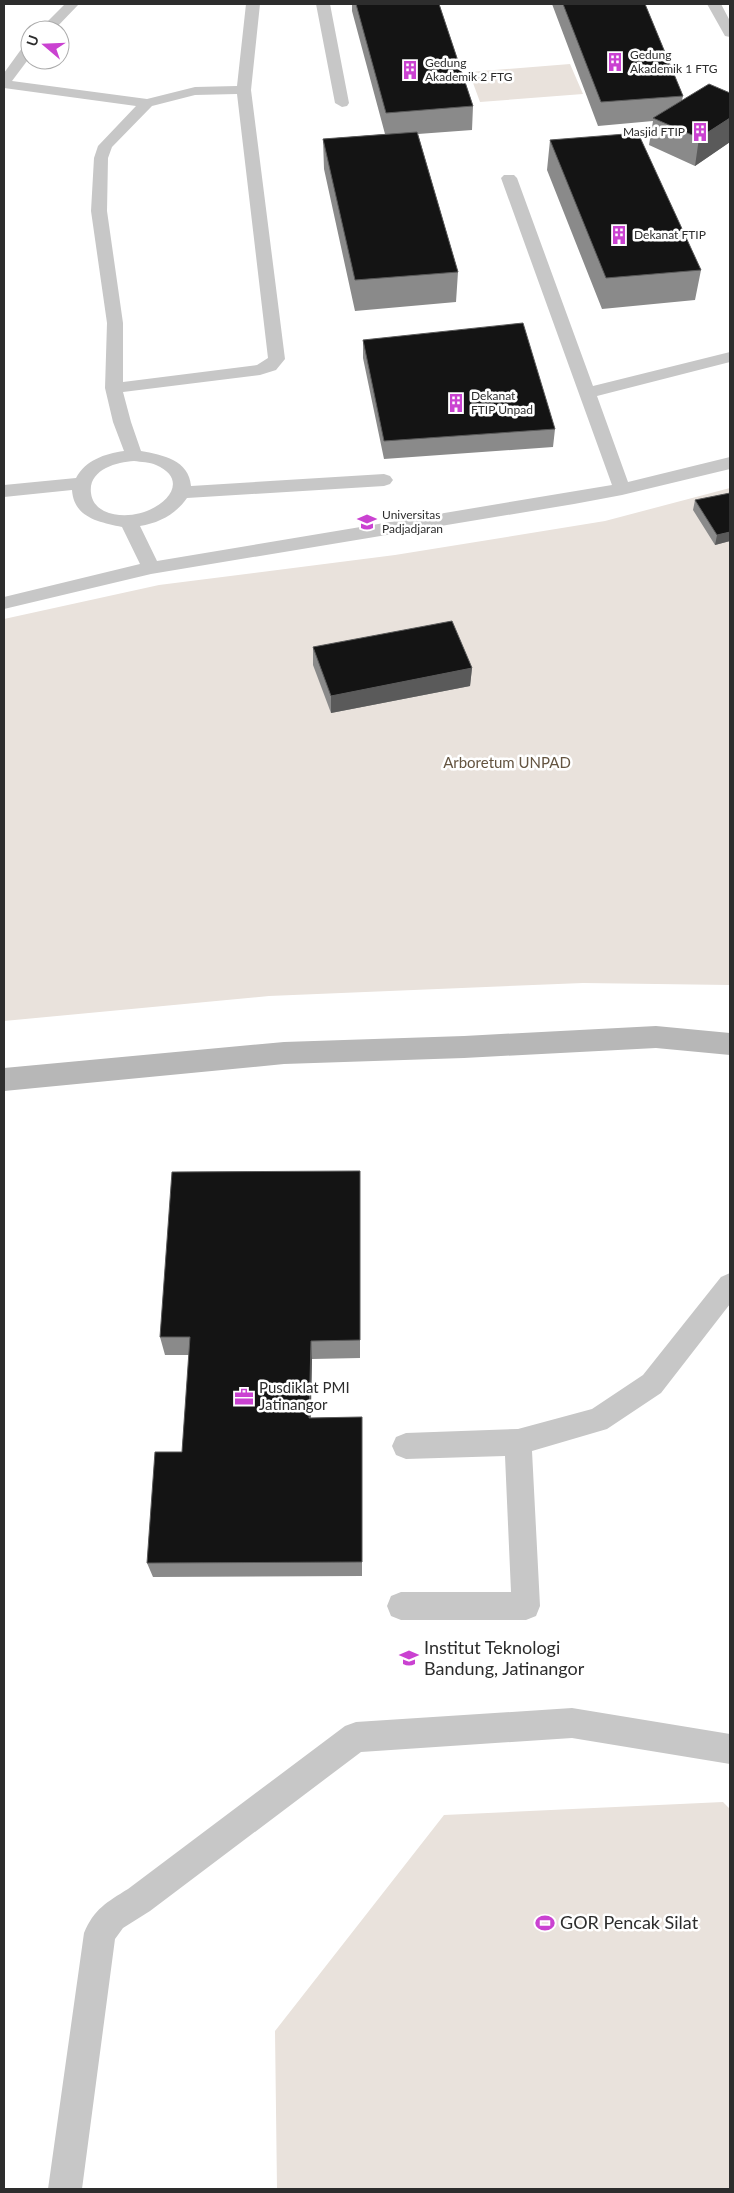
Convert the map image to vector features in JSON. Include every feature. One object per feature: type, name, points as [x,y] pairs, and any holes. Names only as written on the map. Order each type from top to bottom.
[{"type":"main road","points":[[4,1080],[284,1053],[464,1047],[656,1037],[730,1044]]},
{"type":"lane","points":[[56,20],[72,4]]},
{"type":"lane","points":[[114,388],[260,370],[270,366],[277,359],[244,90],[253,4]]},
{"type":"lane","points":[[323,4],[342,103]]},
{"type":"lane","points":[[714,4],[730,33]]},
{"type":"lane","points":[[20,60],[4,83],[147,102],[195,91],[244,90]]},
{"type":"lane","points":[[134,455],[122,422],[114,388],[115,323],[99,210],[101,158],[105,146],[147,102]]},
{"type":"lane","points":[[510,178],[622,489]]},
{"type":"lane","points":[[587,392],[730,357]]},
{"type":"lane","points":[[134,455],[152,456],[167,462],[178,470],[183,481],[182,492],[176,503],[163,513],[147,519],[129,522],[111,520],[96,514],[85,506],[80,495],[81,483],[89,472],[101,463],[117,457],[134,455]]},
{"type":"lane","points":[[4,603],[151,568],[448,520],[622,489],[730,464]]},
{"type":"lane","points":[[182,492],[384,480]]},
{"type":"lane","points":[[4,491],[81,483]]},
{"type":"lane","points":[[129,522],[151,568]]},
{"type":"lane","points":[[406,1446],[518,1442],[598,1420],[652,1384],[730,1285]]},
{"type":"lane","points":[[401,1606],[526,1606],[518,1442]]},
{"type":"lane","points":[[65,2189],[100,1933],[112,1917],[139,1900],[356,1737],[572,1723],[730,1750]]},
{"type":"green space","points":[[570,64],[583,94],[480,102],[469,72]]},
{"type":"green space","name":"Arboretum UNPAD","points":[[730,488],[730,985],[583,983],[269,996],[4,1021],[4,619],[159,585],[395,555],[605,521]]},
{"type":"green space","name":"GOR Pencak Silat","points":[[723,1802],[730,1809],[730,2189],[277,2189],[275,2031],[444,1815]]},
{"type":"building","name":"Gedung Akademik 2 FTG","points":[[356,4],[439,4],[473,106],[386,113]]},
{"type":"building","name":"Gedung Akademik 1 FTG","points":[[563,4],[645,4],[683,96],[601,102]]},
{"type":"building","points":[[709,84],[730,93],[730,118],[699,138],[653,118]]},
{"type":"building","points":[[417,132],[458,272],[355,280],[323,139]]},
{"type":"building","name":"Dekanat FTIP","points":[[638,133],[701,270],[606,278],[550,140]]},
{"type":"building","name":"Dekanat FTIP Unpad","points":[[523,323],[555,429],[384,441],[363,340]]},
{"type":"building","points":[[730,493],[730,532],[717,535],[695,500]]},
{"type":"building","points":[[452,621],[472,668],[331,696],[313,647]]},
{"type":"building","points":[[360,1171],[360,1340],[311,1341],[309,1418],[362,1417],[362,1562],[147,1563],[155,1452],[182,1452],[190,1337],[160,1337],[172,1172]]},
{"type":"place","name":"Gedung Akademik 1 FTG","points":[[615,62]]},
{"type":"place","name":"Gedung Akademik 2 FTG","points":[[410,70]]},
{"type":"place","name":"Masjid FTIP","points":[[700,132]]},
{"type":"place","name":"Dekanat FTIP","points":[[619,235]]},
{"type":"place","name":"Dekanat FTIP Unpad","points":[[456,403]]},
{"type":"place","name":"Universitas Padjadjaran","points":[[367,522]]},
{"type":"place","name":"Pusdiklat PMI Jatinangor","points":[[244,1397]]},
{"type":"place","name":"Institut Teknologi Bandung, Jatinangor","points":[[409,1658]]},
{"type":"place","name":"GOR Pencak Silat","points":[[545,1923]]}]
